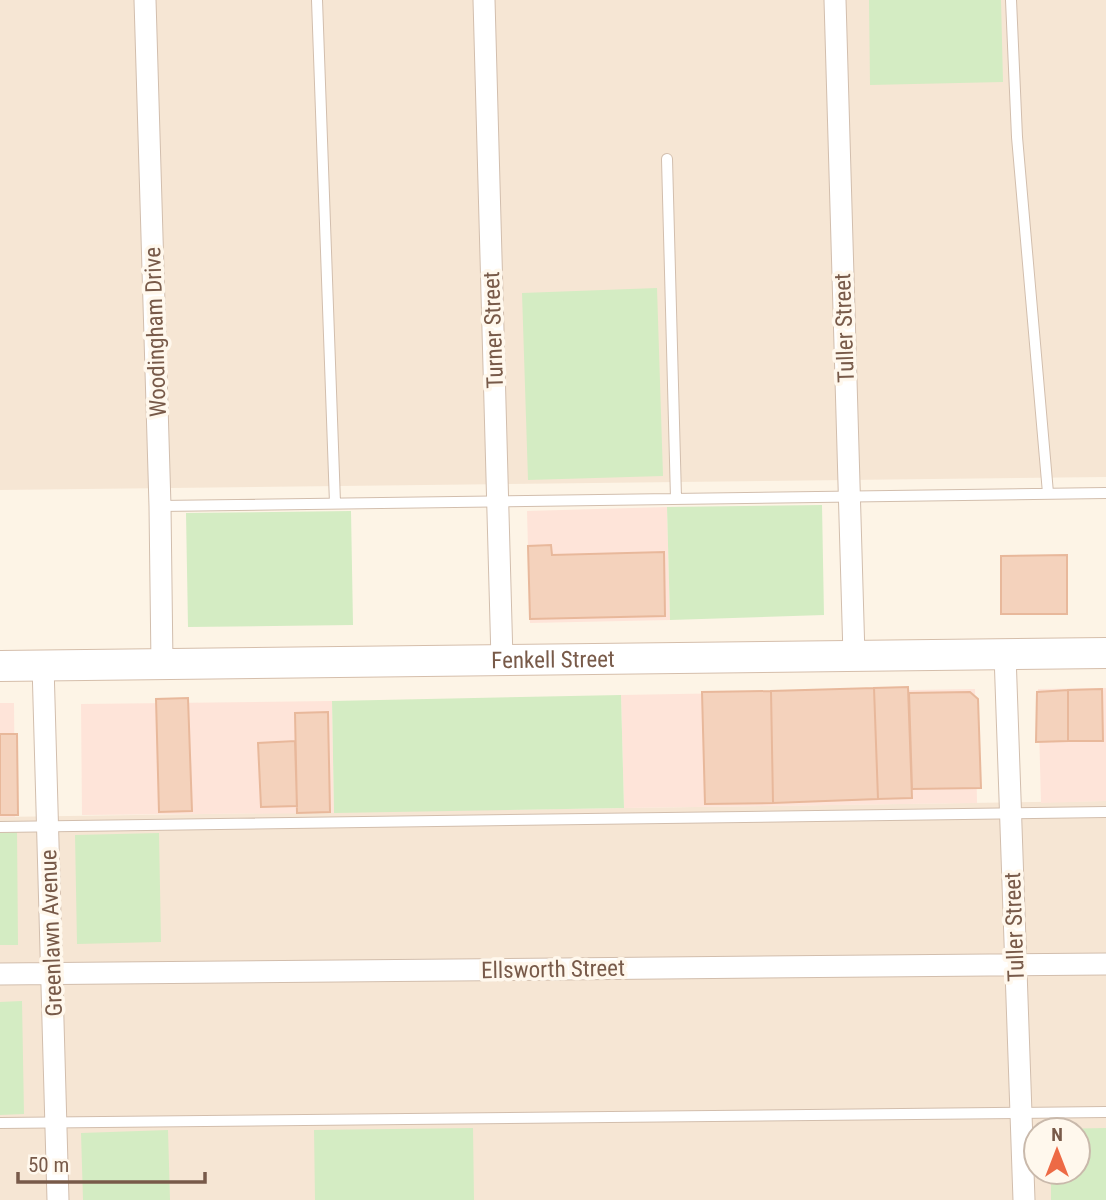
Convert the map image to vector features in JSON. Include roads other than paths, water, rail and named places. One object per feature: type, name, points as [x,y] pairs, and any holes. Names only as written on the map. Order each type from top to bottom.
[{"type":"street","name":"Woodingham Drive","points":[[145,0],[162,664]]},
{"type":"street","name":"Turner Street","points":[[484,0],[502,660]]},
{"type":"street","name":"Tuller Street","points":[[835,0],[854,656]]},
{"type":"street","name":"Fenkell Street","points":[[0,666],[1106,653]]},
{"type":"street","name":"Tuller Street","points":[[1005,654],[1024,1200]]},
{"type":"street","name":"Greenlawn Avenue","points":[[43,665],[58,1200]]},
{"type":"street","name":"Ellsworth Street","points":[[0,974],[1106,964]]},
{"type":"lane","points":[[317,0],[335,503]]},
{"type":"lane","points":[[1011,0],[1017,137],[1048,494]]},
{"type":"lane","points":[[667,159],[676,498]]},
{"type":"lane","points":[[160,506],[1106,493]]},
{"type":"lane","points":[[0,827],[1106,812]]},
{"type":"lane","points":[[0,1123],[1106,1112]]}]
